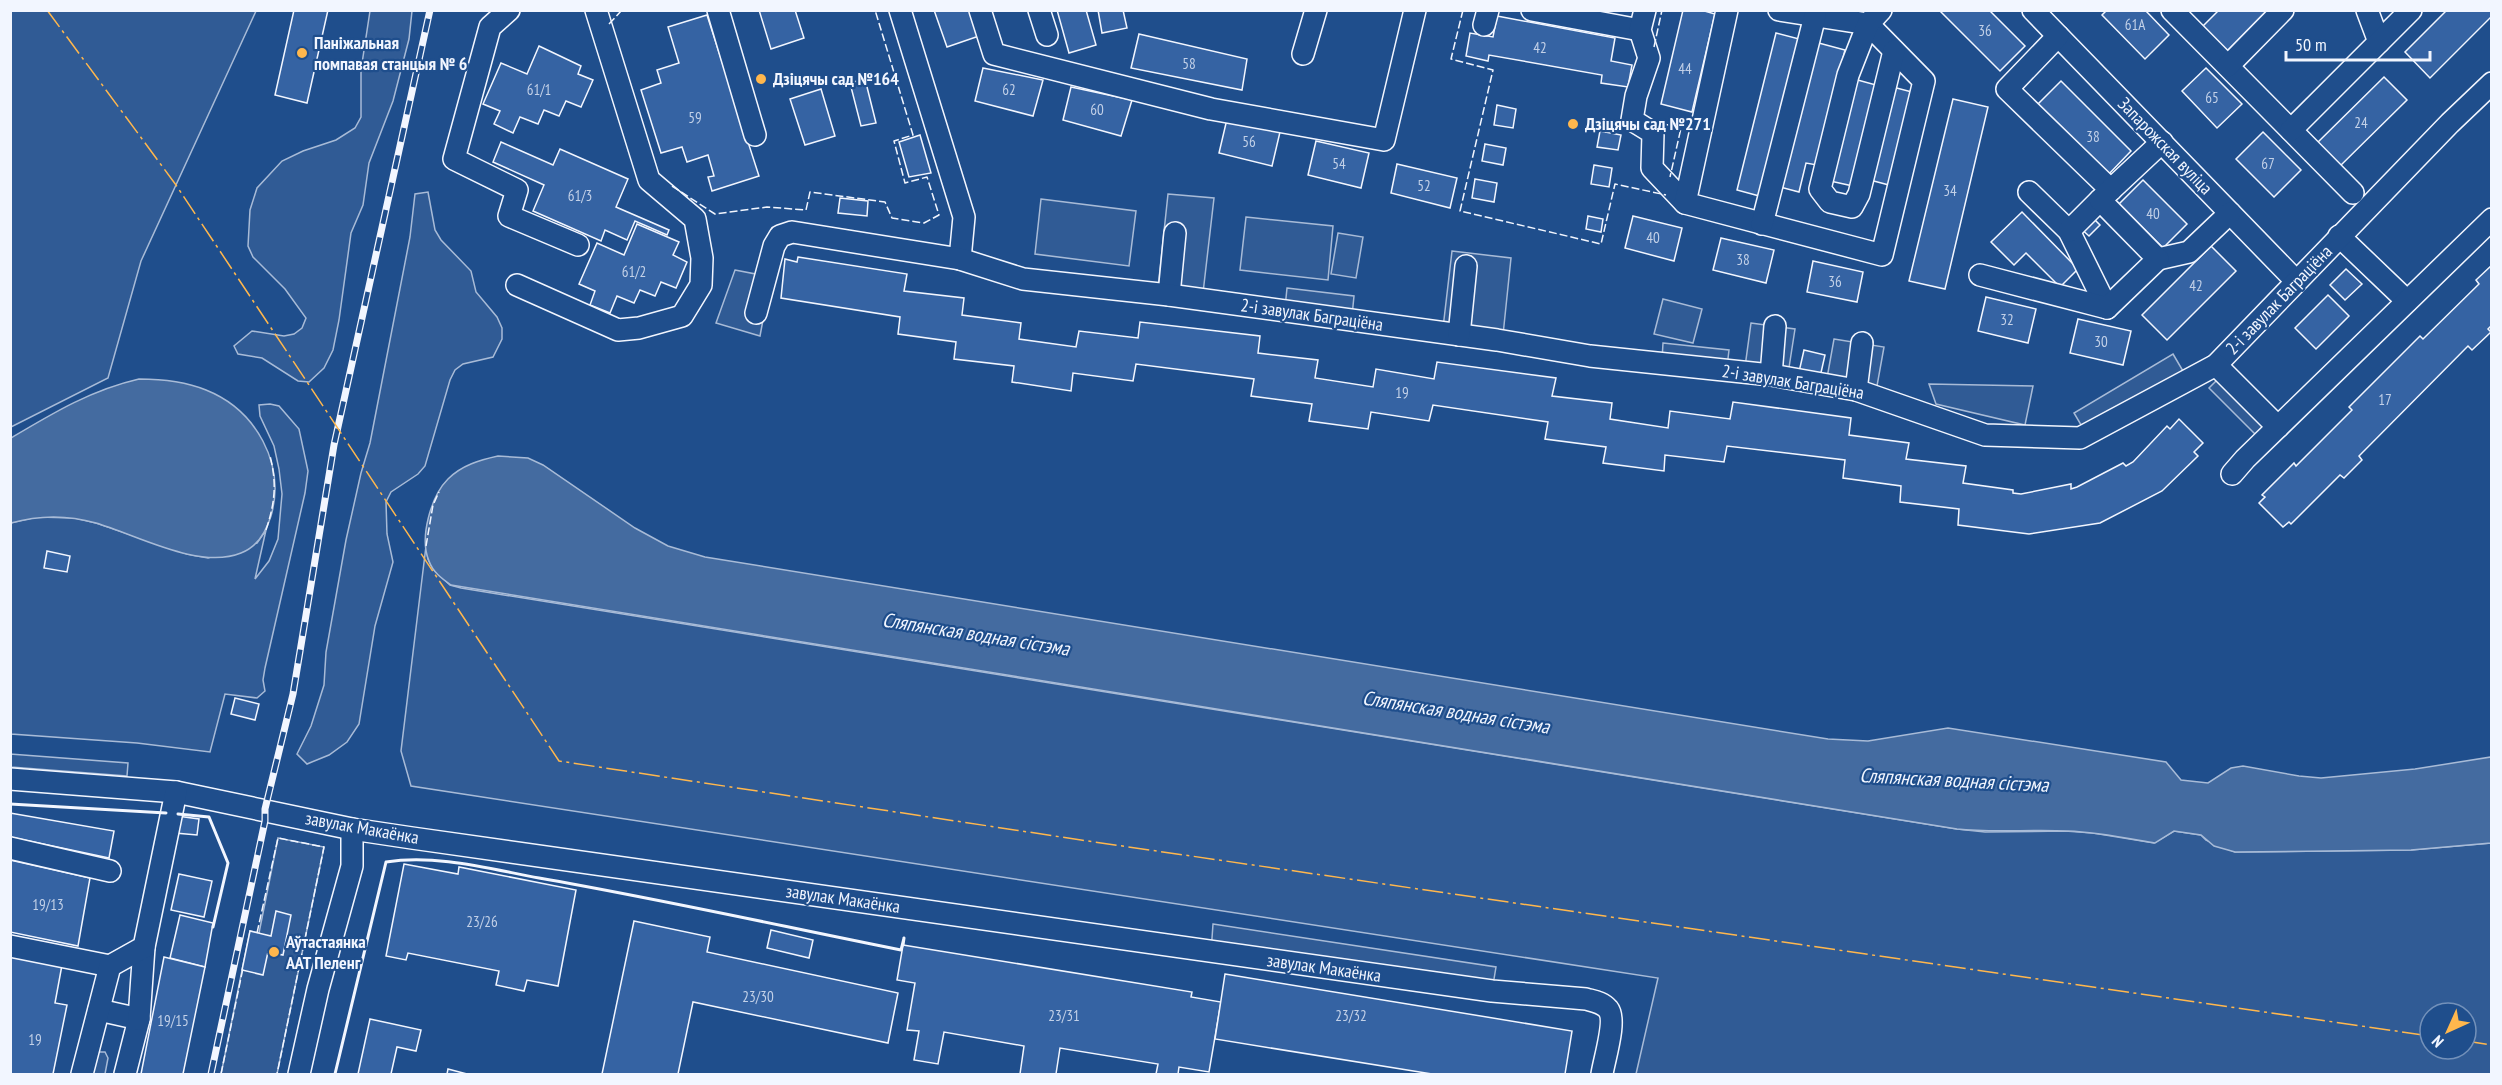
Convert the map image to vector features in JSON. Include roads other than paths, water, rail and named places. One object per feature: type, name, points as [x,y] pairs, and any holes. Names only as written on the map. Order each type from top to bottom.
[{"type":"street","points":[[509,10],[490,27],[454,159],[517,190],[509,216],[578,245]]},
{"type":"street","points":[[517,285],[618,330],[639,328],[682,316],[701,285],[702,258],[695,219],[649,180],[596,10]]},
{"type":"street","points":[[718,10],[755,135]]},
{"type":"street","points":[[900,10],[964,217],[960,259]]},
{"type":"street","points":[[980,10],[994,54],[1211,109],[1384,140],[1415,10]]},
{"type":"street","points":[[1039,10],[1047,35]]},
{"type":"street","points":[[1303,54],[1316,10]]},
{"type":"street","points":[[1532,10],[1642,20],[1649,58],[1636,96],[1632,120],[1653,133],[1652,168],[1685,203],[1882,255],[1924,81],[1894,51],[1874,17]]},
{"type":"street","points":[[1685,203],[1727,10]]},
{"type":"street","points":[[1779,10],[1815,16],[1874,17]]},
{"type":"street","name":"Запарожская вуліца","points":[[2033,10],[2296,280]]},
{"type":"street","points":[[2172,10],[2353,193]]},
{"type":"street","points":[[2228,66],[2283,10]]},
{"type":"street","points":[[2367,10],[2379,42]]},
{"type":"street","points":[[2291,130],[2411,10]]},
{"type":"street","points":[[1762,224],[1815,16]]},
{"type":"street","points":[[1874,17],[1848,75],[1820,189],[1830,202],[1852,207],[1859,194],[1894,51]]},
{"type":"street","points":[[2058,36],[2007,89],[2105,195],[2158,259]]},
{"type":"street","name":"2-і завулак Баграціёна","points":[[756,313],[774,246],[780,236],[792,232],[960,259],[1023,279],[1169,295],[1459,335],[1590,356],[1771,375],[1856,390],[1985,435],[2080,438],[2216,365],[2296,280],[2492,82]]},
{"type":"street","points":[[2069,231],[2162,142]]},
{"type":"street","points":[[2029,192],[2069,231],[2107,308]]},
{"type":"street","points":[[2107,308],[2158,259],[2189,252],[2230,213]]},
{"type":"street","points":[[2232,474],[2492,219]]},
{"type":"street","points":[[1169,295],[1175,233]]},
{"type":"street","points":[[2339,236],[2407,302]]},
{"type":"street","points":[[1459,335],[1466,266]]},
{"type":"street","points":[[1980,275],[2107,308]]},
{"type":"street","points":[[1771,375],[1775,326]]},
{"type":"street","points":[[1856,390],[1862,343]]},
{"type":"street","points":[[2216,365],[2278,427]]},
{"type":"street","name":"завулак Макаёнка","points":[[10,778],[176,792],[352,829],[1492,991],[1586,999],[1600,1003],[1608,1009],[1612,1018],[1602,1074]]},
{"type":"street","points":[[125,1074],[139,1019],[144,947],[176,792]]},
{"type":"street","points":[[299,1074],[318,989],[352,866],[352,829]]},
{"type":"street","points":[[10,848],[110,871]]},
{"type":"street","points":[[10,946],[110,966],[144,947]]},
{"type":"street","points":[[82,1074],[110,966]]},
{"type":"street","points":[[99,1010],[139,1019]]},
{"type":"water","points":[[139,379],[190,384],[224,399],[252,425],[263,441],[274,477],[275,496],[266,528],[256,543],[247,550],[224,557],[187,554],[75,518],[43,517],[11,523],[11,438],[88,396]]},
{"type":"water","name":"Сляпянская водная сістэма","points":[[498,456],[528,458],[543,465],[635,528],[668,546],[705,557],[1828,739],[1868,741],[1948,728],[2166,762],[2181,780],[2208,783],[2231,768],[2243,766],[2321,778],[2415,769],[2491,757],[2491,843],[2411,850],[2235,852],[2214,846],[2201,835],[2174,831],[2155,843],[2079,832],[1957,829],[451,585],[433,568],[426,552],[426,529],[432,506],[442,486],[453,474],[472,464]]},
{"type":"railway","points":[[211,1074],[265,821],[265,809],[293,694],[334,445],[430,10]]},
{"type":"place","name":"Паніжальная помпавая станцыя № 6","points":[[302,53]]},
{"type":"place","name":"Дзіцячы сад №164","points":[[761,79]]},
{"type":"place","name":"Дзіцячы сад №271","points":[[1573,124]]},
{"type":"place","name":"Аўтастаянка ААТ Пеленг","points":[[274,952]]}]
